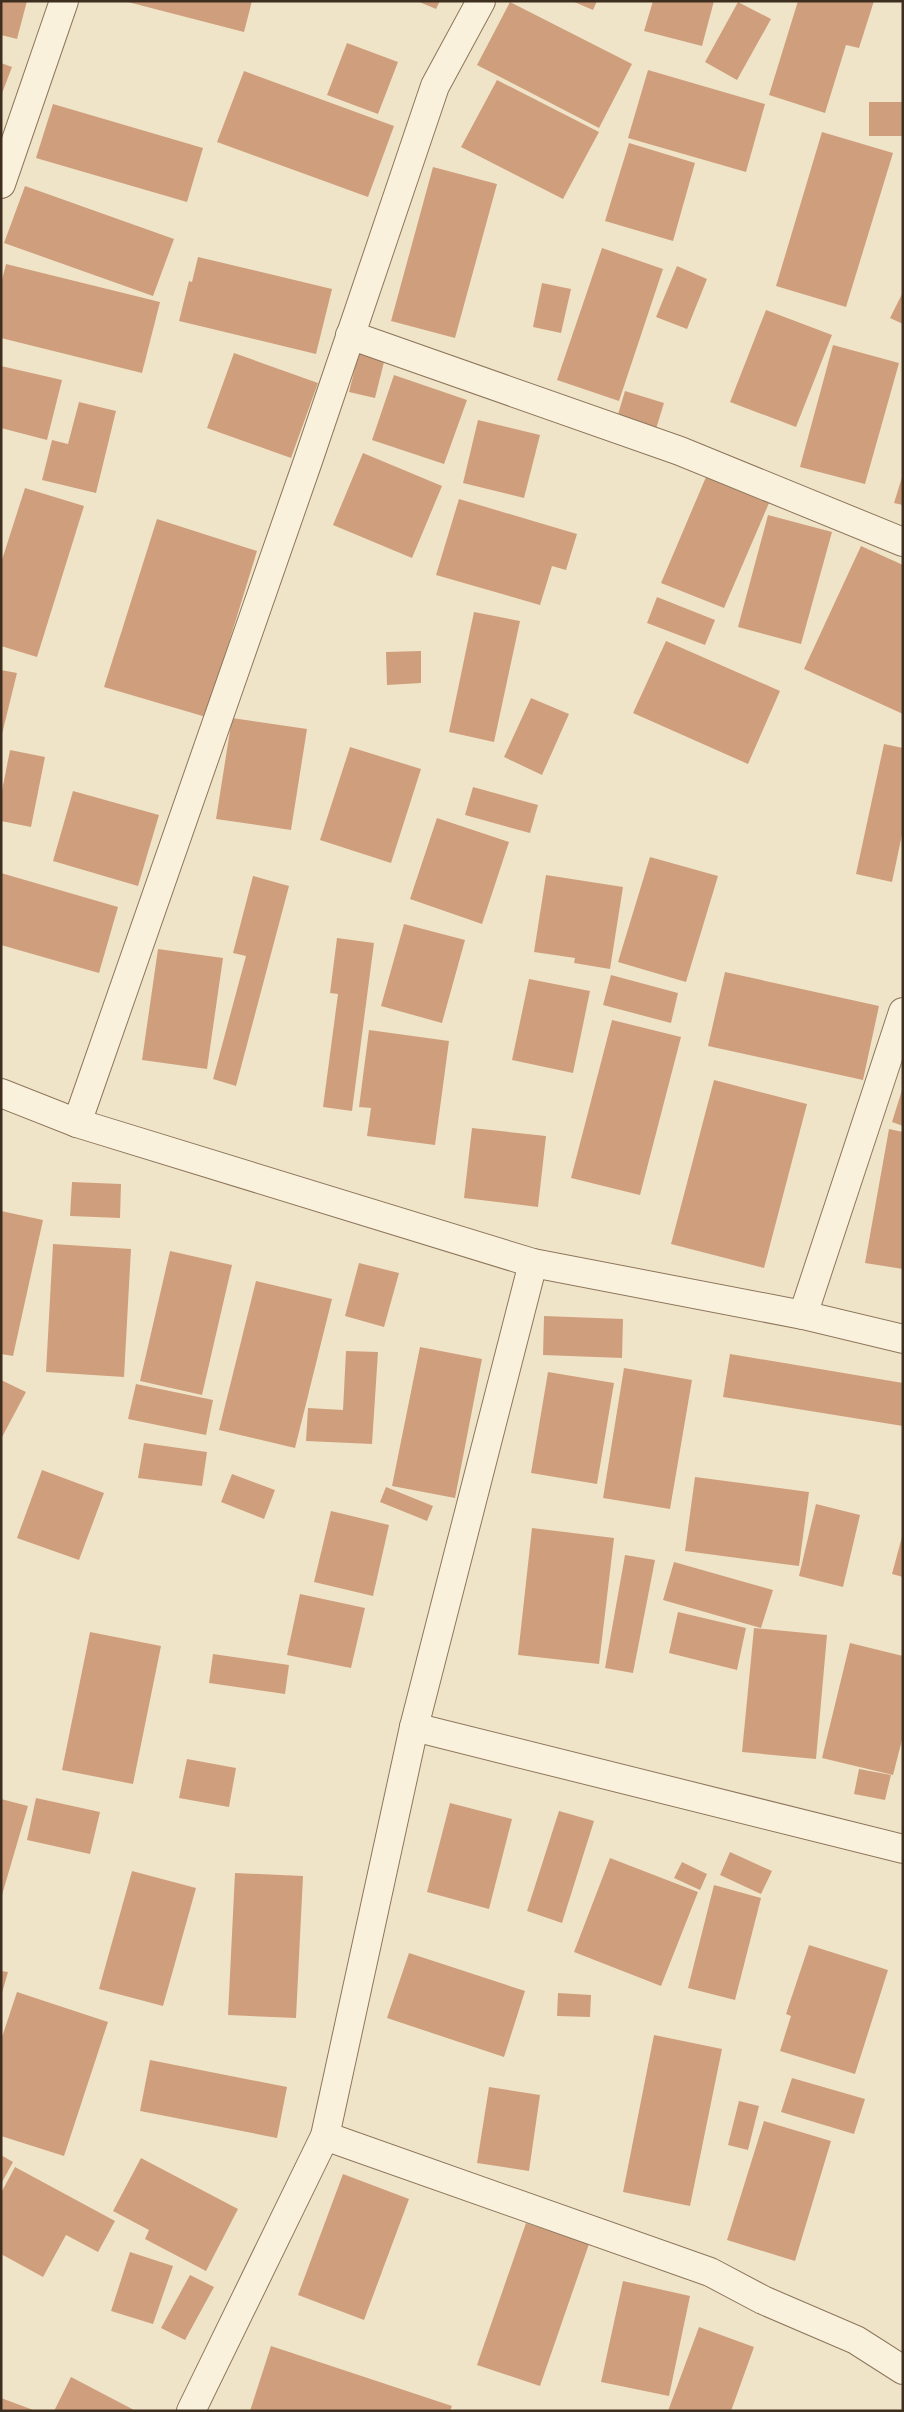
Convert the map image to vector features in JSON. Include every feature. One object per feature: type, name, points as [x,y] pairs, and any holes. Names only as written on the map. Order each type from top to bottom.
[{"type":"street","points":[[1,184],[64,1]]},
{"type":"street","points":[[78,1123],[434,86],[481,1]]},
{"type":"street","points":[[350,334],[680,451],[903,542]]},
{"type":"street","points":[[803,1315],[903,1012]]},
{"type":"street","points":[[1,1093],[78,1123],[533,1262],[803,1315],[903,1339]]},
{"type":"street","points":[[191,2411],[325,2136],[414,1728],[533,1262]]},
{"type":"street","points":[[414,1728],[903,1849]]},
{"type":"street","points":[[325,2136],[710,2272],[763,2300],[856,2340],[903,2370]]},
{"type":"building","points":[[1,1],[27,1],[17,39],[1,35]]},
{"type":"building","points":[[124,1],[252,1],[244,32]]},
{"type":"building","points":[[417,1],[440,1],[436,9]]},
{"type":"building","points":[[572,1],[597,1],[593,10]]},
{"type":"building","points":[[653,1],[714,1],[702,46],[644,31]]},
{"type":"building","points":[[798,1],[874,1],[859,48],[846,45],[825,113],[769,95]]},
{"type":"building","points":[[510,2],[632,64],[599,128],[477,65]]},
{"type":"building","points":[[738,2],[771,19],[737,80],[705,62]]},
{"type":"building","points":[[347,43],[398,62],[378,114],[327,95]]},
{"type":"building","points":[[1,63],[12,67],[1,96]]},
{"type":"building","points":[[648,70],[765,104],[746,172],[628,138]]},
{"type":"building","points":[[244,71],[394,126],[368,197],[217,142]]},
{"type":"building","points":[[497,80],[599,132],[563,199],[461,147]]},
{"type":"building","points":[[869,102],[903,102],[903,136],[869,136]]},
{"type":"building","points":[[53,104],[203,148],[187,202],[36,158]]},
{"type":"building","points":[[822,132],[893,153],[846,307],[776,286]]},
{"type":"building","points":[[629,143],[695,163],[673,241],[605,221]]},
{"type":"building","points":[[433,167],[497,184],[455,338],[391,321]]},
{"type":"building","points":[[25,186],[174,239],[153,296],[4,243]]},
{"type":"building","points":[[602,248],[663,269],[619,401],[557,380]]},
{"type":"building","points":[[198,257],[332,289],[316,354],[179,321],[189,281],[192,282]]},
{"type":"building","points":[[6,264],[160,302],[142,373],[1,338],[1,284]]},
{"type":"building","points":[[677,266],[707,279],[687,329],[656,317]]},
{"type":"building","points":[[542,283],[571,289],[561,333],[533,327]]},
{"type":"building","points":[[903,292],[903,324],[890,318]]},
{"type":"building","points":[[766,310],[832,335],[796,427],[730,402]]},
{"type":"building","points":[[833,345],[899,363],[865,484],[800,467]]},
{"type":"building","points":[[359,352],[385,358],[375,398],[349,392]]},
{"type":"building","points":[[234,353],[318,383],[291,458],[207,428]]},
{"type":"building","points":[[1,366],[62,380],[47,440],[1,428]]},
{"type":"building","points":[[394,375],[467,400],[444,464],[372,440]]},
{"type":"building","points":[[625,391],[664,403],[655,432],[616,421]]},
{"type":"building","points":[[79,402],[116,411],[96,493],[42,480],[52,440],[68,444]]},
{"type":"building","points":[[478,420],[540,435],[524,498],[463,483]]},
{"type":"building","points":[[363,453],[442,486],[412,558],[333,525]]},
{"type":"building","points":[[903,474],[903,505],[894,503]]},
{"type":"building","points":[[706,477],[769,503],[724,608],[661,583]]},
{"type":"building","points":[[25,488],[84,506],[37,657],[1,646],[1,563]]},
{"type":"building","points":[[459,499],[577,534],[566,570],[552,566],[540,605],[436,575]]},
{"type":"building","points":[[768,515],[832,532],[801,644],[738,627]]},
{"type":"building","points":[[157,519],[257,551],[206,717],[104,687]]},
{"type":"building","points":[[861,546],[903,565],[903,714],[804,669]]},
{"type":"building","points":[[657,597],[715,620],[705,645],[647,623]]},
{"type":"building","points":[[474,612],[520,621],[494,742],[449,732]]},
{"type":"building","points":[[666,641],[780,691],[748,764],[633,713]]},
{"type":"building","points":[[421,651],[421,683],[387,685],[386,652]]},
{"type":"building","points":[[1,670],[17,673],[2,734],[1,733]]},
{"type":"building","points":[[531,698],[569,714],[542,775],[504,757]]},
{"type":"building","points":[[232,718],[307,729],[291,830],[216,819]]},
{"type":"building","points":[[884,744],[903,748],[903,830],[892,882],[856,874]]},
{"type":"building","points":[[350,747],[421,769],[391,863],[320,840]]},
{"type":"building","points":[[10,750],[45,757],[31,827],[1,821],[1,796]]},
{"type":"building","points":[[473,787],[538,805],[530,833],[465,815]]},
{"type":"building","points":[[73,791],[159,815],[138,886],[53,861]]},
{"type":"building","points":[[437,818],[509,842],[482,924],[410,899]]},
{"type":"building","points":[[650,857],[718,876],[686,982],[618,962]]},
{"type":"building","points":[[1,873],[118,907],[99,973],[1,945]]},
{"type":"building","points":[[546,875],[623,887],[610,969],[574,963],[575,958],[534,952]]},
{"type":"building","points":[[253,876],[289,886],[236,1086],[213,1079],[246,956],[233,953]]},
{"type":"building","points":[[404,924],[465,940],[442,1023],[381,1006]]},
{"type":"building","points":[[337,938],[374,943],[352,1111],[323,1107],[338,994],[330,993]]},
{"type":"building","points":[[158,949],[223,958],[207,1069],[142,1060]]},
{"type":"building","points":[[725,972],[879,1006],[863,1080],[708,1046]]},
{"type":"building","points":[[611,975],[678,993],[671,1023],[603,1005]]},
{"type":"building","points":[[529,979],[590,991],[573,1073],[512,1060]]},
{"type":"building","points":[[612,1020],[681,1037],[640,1195],[571,1178]]},
{"type":"building","points":[[369,1030],[449,1041],[435,1145],[367,1136],[371,1108],[359,1107]]},
{"type":"building","points":[[714,1080],[807,1104],[764,1268],[671,1244]]},
{"type":"building","points":[[903,1090],[903,1126],[892,1122]]},
{"type":"building","points":[[472,1128],[546,1136],[538,1207],[464,1198]]},
{"type":"building","points":[[889,1129],[903,1132],[903,1269],[865,1263]]},
{"type":"building","points":[[72,1182],[121,1184],[120,1218],[70,1216]]},
{"type":"building","points":[[1,1211],[43,1220],[13,1356],[1,1354]]},
{"type":"building","points":[[53,1244],[131,1249],[124,1377],[46,1372]]},
{"type":"building","points":[[170,1251],[232,1265],[202,1395],[140,1381]]},
{"type":"building","points":[[359,1263],[399,1273],[384,1327],[345,1316]]},
{"type":"building","points":[[256,1281],[332,1299],[295,1448],[219,1430]]},
{"type":"building","points":[[544,1316],[623,1319],[622,1358],[543,1355]]},
{"type":"building","points":[[420,1347],[482,1359],[455,1498],[392,1486]]},
{"type":"building","points":[[346,1351],[378,1352],[372,1444],[306,1441],[308,1408],[343,1410]]},
{"type":"building","points":[[730,1354],[903,1383],[903,1426],[723,1397]]},
{"type":"building","points":[[624,1368],[692,1380],[670,1509],[603,1498]]},
{"type":"building","points":[[548,1372],[614,1383],[597,1484],[531,1473]]},
{"type":"building","points":[[1,1380],[26,1392],[1,1439]]},
{"type":"building","points":[[136,1384],[213,1400],[206,1435],[128,1419]]},
{"type":"building","points":[[144,1443],[207,1452],[202,1486],[138,1478]]},
{"type":"building","points":[[42,1470],[104,1493],[79,1560],[17,1538]]},
{"type":"building","points":[[232,1474],[275,1490],[264,1519],[221,1502]]},
{"type":"building","points":[[695,1477],[809,1492],[799,1566],[685,1551]]},
{"type":"building","points":[[386,1487],[433,1506],[427,1521],[380,1502]]},
{"type":"building","points":[[816,1504],[860,1515],[843,1587],[799,1576]]},
{"type":"building","points":[[331,1511],[389,1525],[373,1596],[314,1582]]},
{"type":"building","points":[[532,1528],[614,1538],[599,1664],[518,1655]]},
{"type":"building","points":[[903,1533],[903,1577],[892,1574]]},
{"type":"building","points":[[625,1555],[655,1560],[633,1673],[605,1668]]},
{"type":"building","points":[[674,1562],[773,1590],[761,1628],[663,1600]]},
{"type":"building","points":[[300,1594],[365,1608],[351,1668],[287,1655]]},
{"type":"building","points":[[678,1612],[746,1628],[737,1670],[669,1653]]},
{"type":"building","points":[[754,1628],[827,1635],[816,1759],[742,1752]]},
{"type":"building","points":[[90,1632],[161,1646],[133,1784],[62,1770]]},
{"type":"building","points":[[850,1643],[903,1656],[903,1736],[893,1775],[822,1758]]},
{"type":"building","points":[[213,1654],[289,1665],[285,1694],[209,1683]]},
{"type":"building","points":[[187,1759],[236,1768],[229,1807],[179,1798]]},
{"type":"building","points":[[859,1769],[891,1775],[885,1800],[854,1794]]},
{"type":"building","points":[[36,1798],[100,1812],[90,1854],[27,1840]]},
{"type":"building","points":[[1,1799],[28,1806],[2,1895],[1,1895]]},
{"type":"building","points":[[450,1803],[512,1819],[489,1909],[427,1892]]},
{"type":"building","points":[[559,1811],[594,1821],[562,1923],[527,1911]]},
{"type":"building","points":[[730,1852],[772,1871],[761,1894],[720,1875]]},
{"type":"building","points":[[610,1858],[698,1892],[661,1986],[574,1952]]},
{"type":"building","points":[[682,1862],[707,1874],[700,1890],[674,1878]]},
{"type":"building","points":[[132,1871],[196,1888],[163,2006],[99,1989]]},
{"type":"building","points":[[235,1873],[303,1876],[296,2018],[228,2015]]},
{"type":"building","points":[[714,1885],[761,1898],[735,2000],[688,1988]]},
{"type":"building","points":[[809,1945],[888,1970],[855,2074],[780,2051],[791,2016],[786,2014]]},
{"type":"building","points":[[409,1953],[525,1991],[504,2057],[387,2018]]},
{"type":"building","points":[[1,1971],[8,1972],[2,1993],[1,1993]]},
{"type":"building","points":[[17,1992],[108,2022],[64,2156],[1,2136],[1,2040]]},
{"type":"building","points":[[558,1993],[591,1995],[590,2017],[557,2016]]},
{"type":"building","points":[[654,2035],[722,2049],[690,2206],[623,2192]]},
{"type":"building","points":[[150,2060],[287,2087],[277,2138],[140,2111]]},
{"type":"building","points":[[792,2078],[865,2099],[854,2134],[781,2112]]},
{"type":"building","points":[[489,2087],[540,2095],[529,2171],[477,2163]]},
{"type":"building","points":[[739,2101],[759,2106],[748,2150],[728,2145]]},
{"type":"building","points":[[764,2121],[831,2141],[795,2261],[727,2240]]},
{"type":"building","points":[[1,2155],[13,2162],[1,2184]]},
{"type":"building","points":[[141,2158],[238,2209],[206,2271],[145,2239],[149,2230],[113,2211]]},
{"type":"building","points":[[15,2167],[115,2221],[98,2252],[66,2235],[43,2277],[1,2254],[1,2193]]},
{"type":"building","points":[[343,2174],[409,2199],[364,2320],[298,2295]]},
{"type":"building","points":[[526,2223],[589,2244],[540,2386],[477,2365]]},
{"type":"building","points":[[130,2252],[173,2266],[153,2324],[111,2311]]},
{"type":"building","points":[[190,2275],[214,2287],[185,2340],[161,2328]]},
{"type":"building","points":[[623,2281],[690,2296],[669,2396],[601,2382]]},
{"type":"building","points":[[699,2327],[754,2347],[731,2411],[668,2411]]},
{"type":"building","points":[[271,2346],[452,2406],[450,2411],[250,2411]]},
{"type":"building","points":[[71,2377],[136,2411],[54,2411]]},
{"type":"building","points":[[1,2398],[36,2411],[1,2411]]}]
